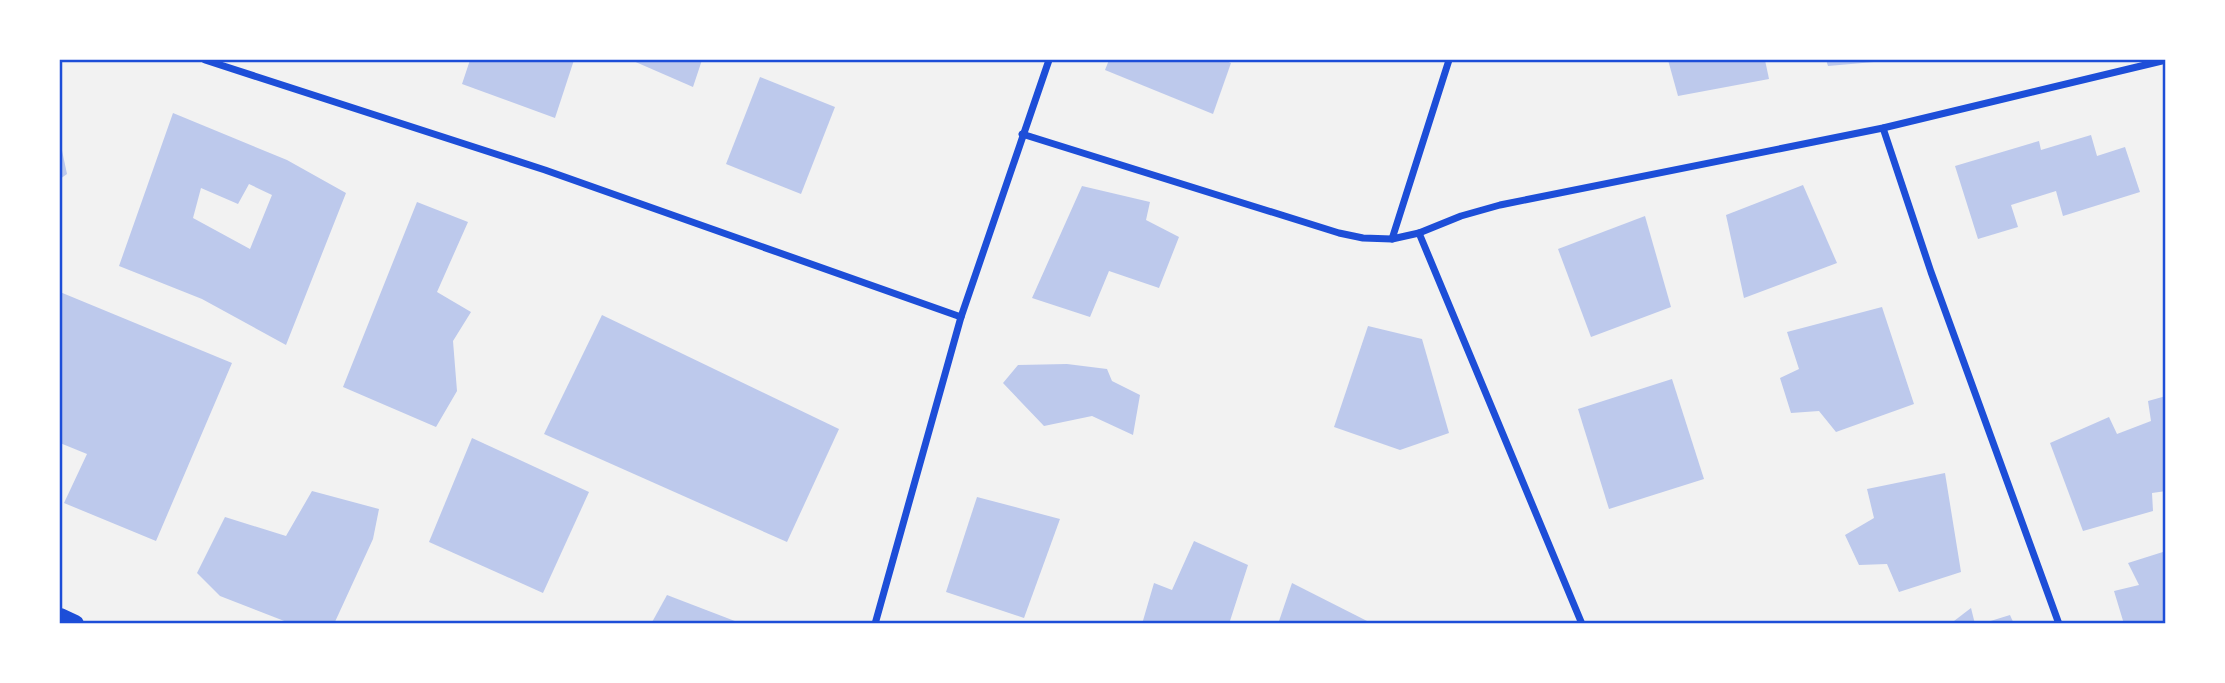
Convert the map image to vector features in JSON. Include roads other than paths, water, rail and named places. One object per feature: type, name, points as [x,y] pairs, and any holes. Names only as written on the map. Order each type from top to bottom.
[{"type":"main road","points":[[60,618],[75,624]]},
{"type":"street","points":[[205,60],[545,170],[961,317]]},
{"type":"street","points":[[875,624],[961,317],[1049,60]]},
{"type":"street","points":[[1392,239],[1449,60]]},
{"type":"street","points":[[1022,135],[1339,233],[1363,238],[1392,239],[1419,233],[1461,216],[1500,205],[1883,128],[2165,60]]},
{"type":"street","points":[[1883,128],[1931,272],[2059,624]]},
{"type":"street","points":[[1419,233],[1582,624]]}]
